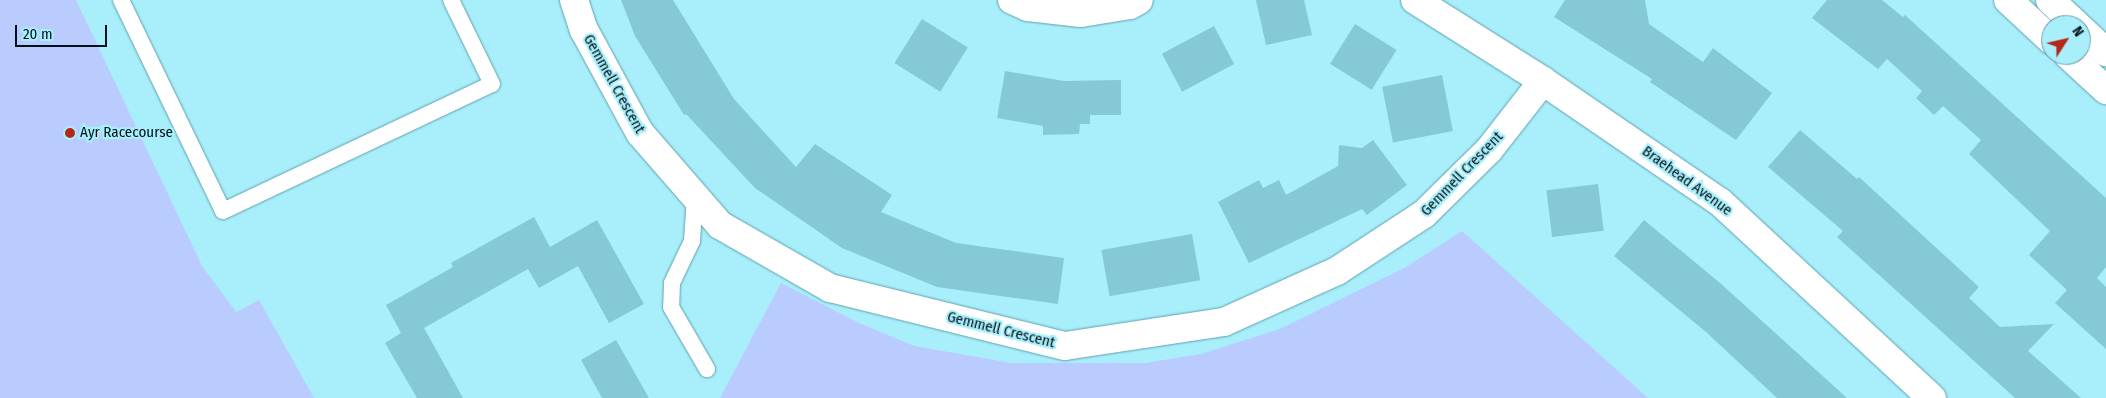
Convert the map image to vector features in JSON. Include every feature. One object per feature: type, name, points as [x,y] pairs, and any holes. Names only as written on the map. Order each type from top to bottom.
[{"type":"street","name":"Gemmell Crescent","points":[[574,0],[584,30],[640,133],[720,225],[830,288],[1066,346],[1224,322],[1337,271],[1424,214],[1489,150],[1543,81]]},
{"type":"street","points":[[1012,0],[1028,7],[1080,13],[1130,6],[1139,0]]},
{"type":"street","name":"Braehead Avenue","points":[[1415,0],[1543,81],[1720,202],[1932,398]]},
{"type":"street","points":[[2008,0],[2041,31]]},
{"type":"street","points":[[2050,0],[2066,15]]},
{"type":"street","points":[[2091,38],[2106,52]]},
{"type":"street","points":[[2079,65],[2106,90]]},
{"type":"lane","points":[[121,0],[223,211],[492,84],[451,0]]},
{"type":"lane","points":[[695,196],[692,240],[672,283],[671,307],[707,369]]},
{"type":"shaded area","name":"Ayr Racecourse","points":[[0,0],[76,0],[202,266],[236,312],[259,300],[314,398],[0,398]]},
{"type":"shaded area","points":[[1462,231],[1648,398],[720,398],[781,283],[857,322],[914,346],[1011,363],[1145,363],[1201,354],[1280,329],[1406,267]]},
{"type":"building","points":[[621,0],[673,0],[734,99],[796,167],[815,144],[892,195],[881,212],[956,243],[1064,258],[1058,304],[937,287],[842,248],[755,188],[686,114],[684,115],[635,36]]},
{"type":"building","points":[[1256,0],[1304,0],[1312,35],[1266,45]]},
{"type":"building","points":[[1565,0],[1645,0],[1649,24],[1703,62],[1713,48],[1772,93],[1736,140],[1650,82],[1652,79],[1554,17]]},
{"type":"building","points":[[1827,0],[1882,0],[1903,17],[1905,15],[2106,198],[2106,267],[2097,278],[2106,287],[2106,349],[2055,303],[2067,290],[2029,255],[2050,231],[1969,154],[1981,140],[1943,106],[1934,115],[1916,98],[1922,91],[1887,59],[1878,69],[1812,18]]},
{"type":"building","points":[[922,19],[968,48],[940,92],[894,63]]},
{"type":"building","points":[[1355,24],[1397,50],[1372,90],[1330,64]]},
{"type":"building","points":[[1214,26],[1234,64],[1182,92],[1162,54]]},
{"type":"building","points":[[1005,71],[1064,81],[1121,80],[1121,115],[1090,115],[1090,124],[1080,124],[1079,134],[1043,135],[1043,126],[997,118]]},
{"type":"building","points":[[1442,75],[1453,131],[1393,143],[1382,87]]},
{"type":"building","points":[[1800,130],[1857,179],[1859,177],[1979,287],[1969,298],[2000,327],[2054,324],[2028,351],[2081,398],[2015,398],[1837,237],[1843,231],[1768,167]]},
{"type":"building","points":[[1373,140],[1407,185],[1367,215],[1362,209],[1249,263],[1218,202],[1259,180],[1263,188],[1279,180],[1286,195],[1338,166],[1339,145],[1362,148]]},
{"type":"building","points":[[1598,184],[1604,231],[1552,237],[1546,190]]},
{"type":"building","points":[[534,217],[550,247],[597,220],[644,304],[609,323],[578,266],[539,288],[528,269],[424,328],[463,398],[417,398],[385,343],[401,333],[386,305],[453,267],[451,263]]},
{"type":"building","points":[[1644,220],[1720,283],[1847,398],[1777,398],[1706,332],[1614,256]]},
{"type":"building","points":[[1192,234],[1200,280],[1110,296],[1101,250]]},
{"type":"building","points":[[616,340],[649,398],[602,398],[581,360]]},
{"type":"place","name":"Ayr Racecourse","points":[[70,133]]}]
